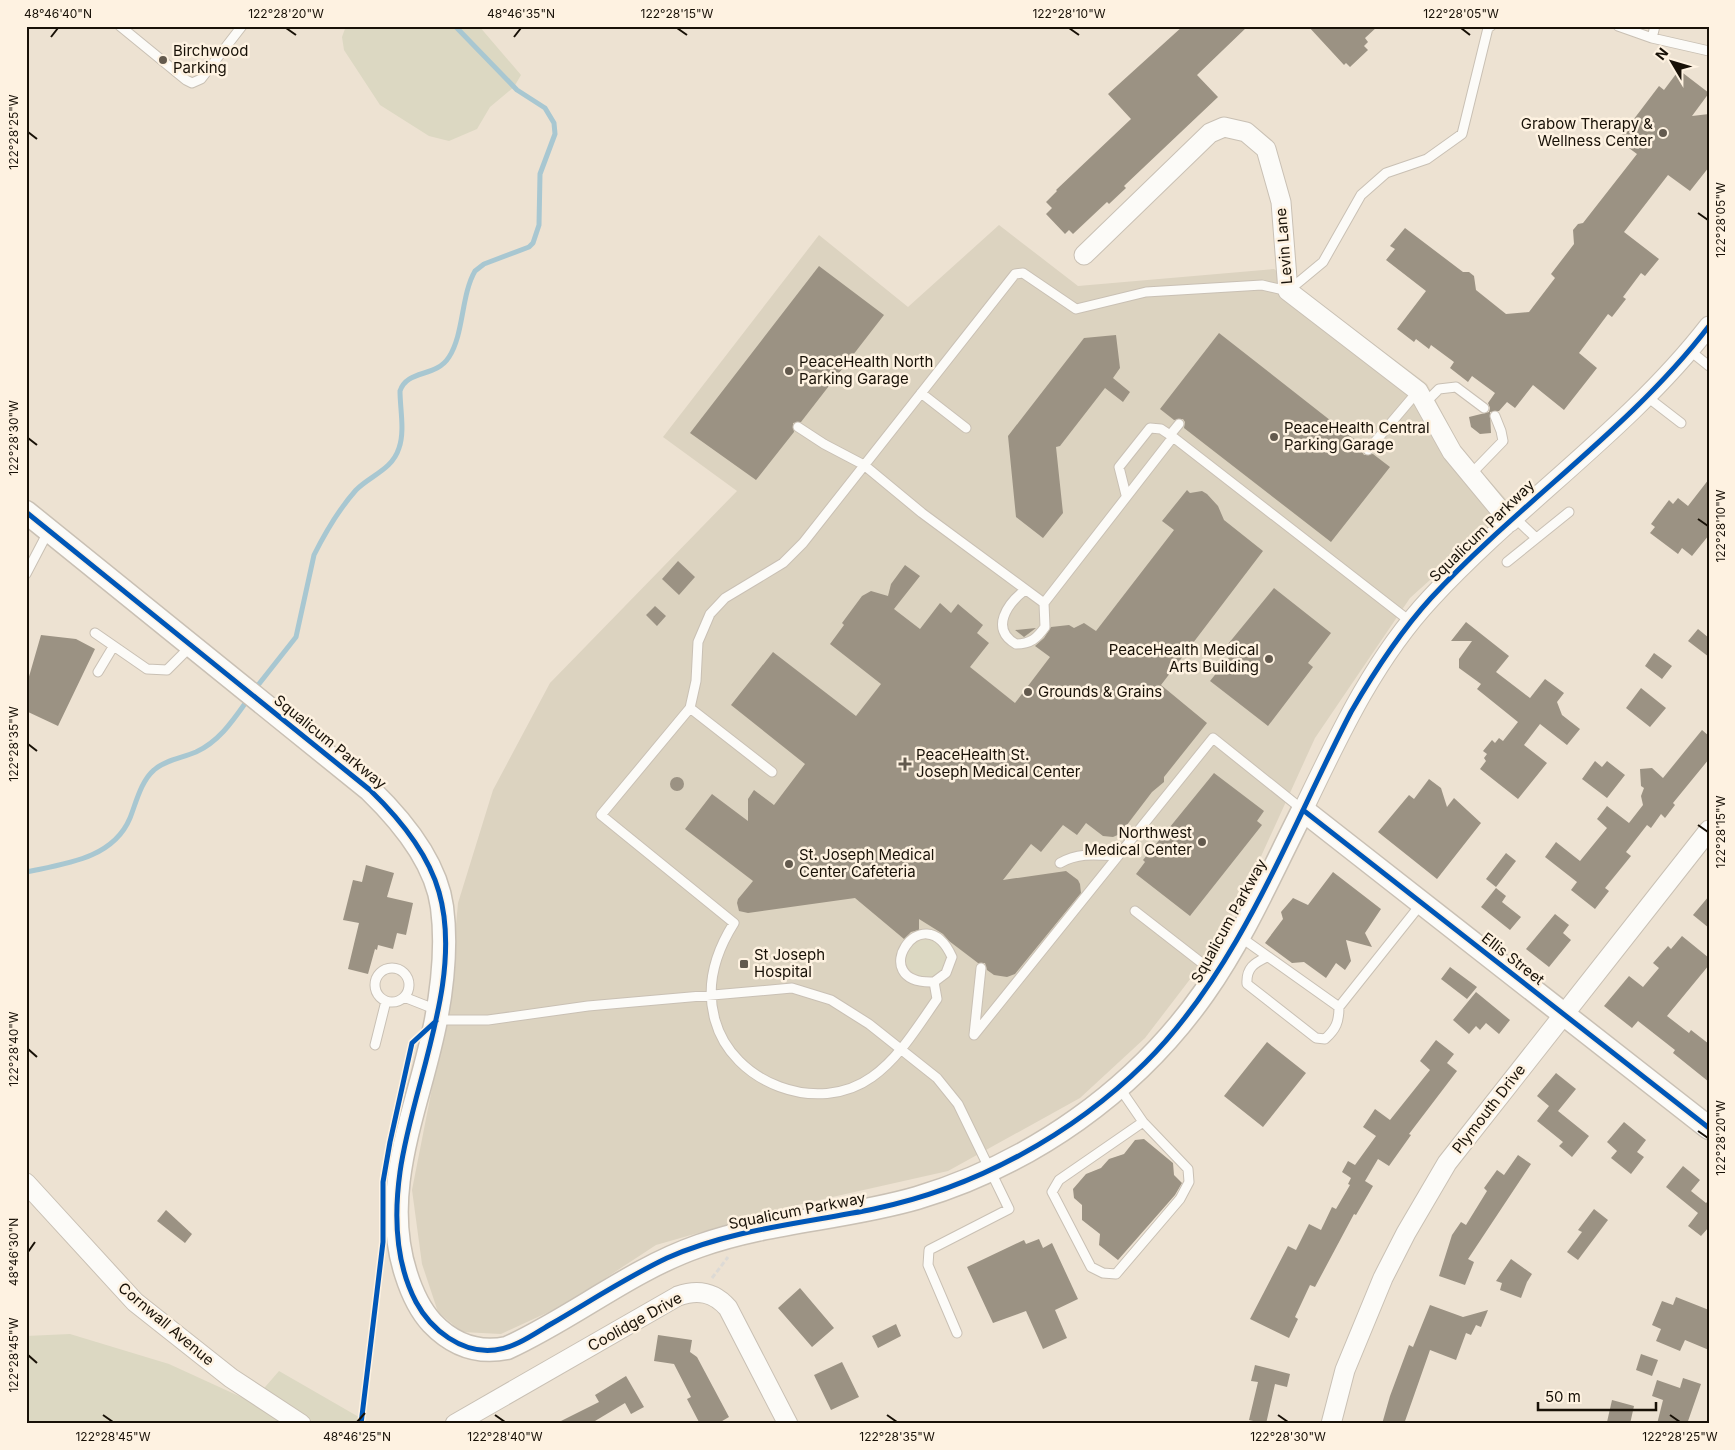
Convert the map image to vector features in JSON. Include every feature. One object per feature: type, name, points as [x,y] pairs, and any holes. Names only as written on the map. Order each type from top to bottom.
[{"type":"street","name":"Levin Lane","points":[[1084,255],[1210,133],[1224,127],[1246,132],[1266,149],[1281,202],[1288,291],[1422,396],[1452,452],[1512,519]]},
{"type":"street","name":"Squalicum Parkway","points":[[26,512],[381,801],[404,827],[419,849],[438,888],[442,906],[444,954],[437,1015],[401,1164],[397,1191],[397,1236],[401,1259],[417,1304],[438,1329],[452,1340],[481,1350],[507,1348],[666,1259],[736,1234],[881,1208],[962,1183],[1034,1147],[1074,1121],[1119,1087],[1167,1040],[1216,974],[1239,936],[1366,686],[1411,622],[1442,586],[1646,396],[1709,326]]},
{"type":"street","name":"Ellis Street","points":[[1303,810],[1709,1128]]},
{"type":"street","name":"Plymouth Drive","points":[[1331,1424],[1345,1370],[1363,1324],[1410,1225],[1459,1147],[1709,830]]},
{"type":"street","name":"Cornwall Avenue","points":[[26,1183],[135,1302],[231,1378],[301,1424]]},
{"type":"street","name":"Coolidge Drive","points":[[455,1424],[678,1296],[697,1291],[714,1296],[728,1308],[788,1424]]},
{"type":"lane","points":[[120,26],[192,83],[201,79],[242,26]]},
{"type":"lane","points":[[934,982],[937,999],[901,1049],[872,1078],[831,1094],[812,1095],[786,1091],[762,1078],[740,1060],[724,1043],[715,1020],[712,995],[713,968],[720,944],[734,923],[601,815],[690,708],[696,681],[698,642],[710,614],[725,598],[783,563],[804,543],[1015,274],[1023,273],[1076,309],[1146,292],[1262,284],[1288,291],[1322,262],[1361,195],[1386,173],[1427,159],[1462,134],[1488,28],[1491,26]]},
{"type":"lane","points":[[1618,26],[1652,38],[1709,52]]},
{"type":"lane","points":[[1652,38],[1655,26]]},
{"type":"lane","points":[[1689,350],[1709,366]]},
{"type":"lane","points":[[1368,450],[1422,396],[1439,389],[1456,387],[1484,408]]},
{"type":"lane","points":[[921,393],[966,428]]},
{"type":"lane","points":[[1646,396],[1681,423]]},
{"type":"lane","points":[[1471,474],[1503,441],[1502,430],[1495,416]]},
{"type":"lane","points":[[1025,590],[1013,599],[1006,609],[1002,624],[1004,634],[1010,641],[1016,644],[1024,644],[1036,639],[1045,627],[1044,603],[1172,436],[1179,424]]},
{"type":"lane","points":[[798,427],[824,444],[864,465],[922,513],[1044,603]]},
{"type":"lane","points":[[1126,496],[1118,467],[1150,428],[1161,428],[1411,622]]},
{"type":"lane","points":[[1507,562],[1568,512]]},
{"type":"lane","points":[[1512,519],[1535,538]]},
{"type":"lane","points":[[26,574],[49,530]]},
{"type":"lane","points":[[95,633],[147,669],[167,670],[191,646]]},
{"type":"lane","points":[[98,672],[113,647]]},
{"type":"lane","points":[[690,708],[772,772]]},
{"type":"lane","points":[[981,968],[974,1035],[1214,738],[1303,810]]},
{"type":"lane","points":[[1060,863],[1068,858],[1088,854],[1118,856]]},
{"type":"lane","points":[[1267,956],[1253,963],[1246,973],[1247,984],[1316,1038],[1325,1039],[1334,1031],[1339,1020],[1339,1007],[1422,903]]},
{"type":"lane","points":[[1135,911],[1216,974]]},
{"type":"lane","points":[[923,934],[934,936],[947,945],[952,957],[946,973],[934,982],[922,983],[908,977],[901,965],[902,950],[911,939],[923,934]]},
{"type":"lane","points":[[1239,936],[1339,1007]]},
{"type":"lane","points":[[391,968],[401,970],[408,979],[409,990],[397,1002],[386,1001],[377,993],[375,982],[380,972],[391,968]]},
{"type":"lane","points":[[404,997],[437,1015],[488,1020],[588,1006],[792,988],[831,1000],[869,1024],[937,1078],[958,1104],[1009,1209],[929,1250],[928,1265],[957,1333]]},
{"type":"lane","points":[[375,1045],[386,1001]]},
{"type":"lane","points":[[1119,1087],[1143,1122],[1188,1170],[1189,1182],[1180,1199],[1116,1274],[1103,1273],[1091,1267],[1052,1192],[1059,1180],[1143,1122]]},
{"type":"path","points":[[697,1291],[721,1268],[728,1256],[736,1234]]},
{"type":"shaded area","points":[[346,26],[479,26],[521,75],[514,87],[490,107],[477,129],[449,141],[429,136],[380,105],[344,50],[342,37]]},
{"type":"shaded area","name":"PeaceHealth St. Joseph Medical Center","points":[[999,225],[1078,286],[1274,269],[1427,384],[1462,450],[1512,506],[1410,598],[1315,738],[1242,898],[1217,944],[1145,1038],[1080,1098],[948,1171],[797,1205],[656,1245],[566,1304],[501,1334],[462,1332],[438,1312],[422,1264],[412,1190],[449,1002],[458,903],[493,790],[550,683],[737,491],[663,437],[819,235],[908,307]]},
{"type":"shaded area","points":[[925,939],[932,940],[946,950],[943,967],[936,975],[925,977],[915,973],[908,966],[905,957],[910,948]]},
{"type":"shaded area","points":[[70,1334],[169,1364],[252,1402],[279,1371],[371,1424],[26,1424],[26,1336]]},
{"type":"building","points":[[1183,26],[1248,26],[1197,75],[1218,97],[1124,186],[1126,188],[1109,204],[1107,202],[1073,234],[1069,230],[1065,234],[1046,214],[1052,208],[1046,202],[1056,190],[1131,119],[1108,94]]},
{"type":"building","points":[[1308,26],[1378,26],[1365,38],[1368,42],[1364,46],[1368,50],[1350,67],[1346,63],[1344,65]]},
{"type":"building","points":[[1679,70],[1709,93],[1692,116],[1709,114],[1709,167],[1690,191],[1668,175],[1624,232],[1659,259],[1645,276],[1641,273],[1623,297],[1626,299],[1612,317],[1608,314],[1579,353],[1597,368],[1564,410],[1533,385],[1515,408],[1507,402],[1499,411],[1490,412],[1491,433],[1480,434],[1471,427],[1469,417],[1489,412],[1488,403],[1495,393],[1472,376],[1468,382],[1450,368],[1454,362],[1431,345],[1429,349],[1416,339],[1414,342],[1397,329],[1426,291],[1386,260],[1395,249],[1390,246],[1405,228],[1463,272],[1469,272],[1474,276],[1476,290],[1506,314],[1529,312],[1555,278],[1551,274],[1574,244],[1573,230],[1578,224],[1583,223],[1637,154],[1618,140],[1659,86],[1664,90]]},
{"type":"building","name":"PeaceHealth North Parking Garage","points":[[819,266],[884,315],[801,422],[793,423],[794,432],[756,480],[690,433]]},
{"type":"building","name":"PeaceHealth Central Parking Garage","points":[[1219,333],[1363,446],[1362,452],[1364,455],[1373,454],[1390,467],[1331,542],[1184,428],[1185,422],[1183,419],[1174,420],[1160,409]]},
{"type":"building","points":[[1116,335],[1120,368],[1113,378],[1130,392],[1123,402],[1105,388],[1060,446],[1056,447],[1063,513],[1043,538],[1016,517],[1008,436],[1084,338]]},
{"type":"building","points":[[1709,479],[1709,535],[1692,556],[1682,548],[1678,554],[1650,533],[1655,527],[1651,524],[1669,500],[1673,504],[1678,498],[1688,506]]},
{"type":"building","points":[[1187,490],[1190,493],[1202,491],[1207,494],[1218,506],[1224,520],[1263,551],[1161,685],[1207,723],[1164,777],[1164,782],[1152,792],[1120,834],[1113,837],[1103,836],[1086,823],[1077,835],[1063,825],[1041,852],[1031,844],[1003,880],[1066,871],[1078,880],[1080,884],[1081,893],[1015,974],[1007,977],[994,975],[987,970],[985,963],[978,963],[949,941],[943,934],[919,919],[919,930],[911,932],[904,939],[855,898],[748,913],[739,911],[738,899],[753,881],[685,829],[712,794],[748,821],[748,799],[754,790],[774,805],[805,764],[731,705],[773,652],[856,716],[881,684],[830,644],[844,625],[842,623],[862,596],[871,591],[888,596],[891,584],[905,565],[920,576],[894,609],[920,629],[940,603],[951,613],[958,604],[983,625],[977,633],[989,643],[970,667],[1015,703],[1050,657],[1035,646],[1044,638],[1051,627],[1069,625],[1074,628],[1084,623],[1096,631],[1174,530],[1162,521]]},
{"type":"building","points":[[678,561],[695,577],[679,595],[662,579]]},
{"type":"building","name":"PeaceHealth Medical Arts Building","points":[[1274,588],[1331,633],[1308,663],[1313,667],[1268,726],[1210,681],[1231,655],[1224,649]]},
{"type":"building","points":[[655,606],[666,616],[657,626],[646,615]]},
{"type":"building","points":[[1466,622],[1509,656],[1496,672],[1530,698],[1545,679],[1564,693],[1557,702],[1562,715],[1580,729],[1567,745],[1540,724],[1524,745],[1547,763],[1518,799],[1480,769],[1486,761],[1484,758],[1487,754],[1483,751],[1492,740],[1495,743],[1499,738],[1503,741],[1518,722],[1477,689],[1481,684],[1459,668],[1459,659],[1472,641],[1451,641]]},
{"type":"building","points":[[1036,628],[1024,637],[1015,630]]},
{"type":"building","points":[[1698,629],[1709,638],[1709,657],[1688,641]]},
{"type":"building","points":[[41,635],[76,639],[95,649],[58,726],[26,711],[26,687]]},
{"type":"building","points":[[1654,653],[1672,666],[1662,679],[1645,666]]},
{"type":"building","points":[[1641,688],[1666,708],[1650,727],[1626,708]]},
{"type":"building","points":[[1702,730],[1709,736],[1709,759],[1673,803],[1675,805],[1665,818],[1661,814],[1651,828],[1647,825],[1626,852],[1631,856],[1605,888],[1609,891],[1595,909],[1571,890],[1577,882],[1545,857],[1556,842],[1580,861],[1607,828],[1597,819],[1607,806],[1629,823],[1643,805],[1641,796],[1644,788],[1641,786],[1640,769],[1652,768],[1663,778]]},
{"type":"building","points":[[1595,761],[1602,767],[1607,761],[1625,775],[1607,798],[1582,779]]},
{"type":"building","name":"Northwest Medical Center","points":[[1214,773],[1264,811],[1257,821],[1262,825],[1190,916],[1136,874],[1145,862],[1143,860]]},
{"type":"building","points":[[674,777],[680,777],[684,784],[680,791],[674,791],[670,787],[670,781]]},
{"type":"building","points":[[1429,779],[1441,788],[1447,807],[1454,798],[1481,823],[1437,879],[1378,832],[1409,795],[1414,799]]},
{"type":"building","points":[[1506,853],[1516,861],[1496,887],[1486,879]]},
{"type":"building","points":[[366,865],[394,873],[387,897],[413,903],[406,935],[397,933],[393,949],[378,945],[377,950],[375,949],[368,974],[348,969],[359,923],[343,920],[353,880],[362,882]]},
{"type":"building","points":[[1333,872],[1381,909],[1365,933],[1372,947],[1346,940],[1351,961],[1345,970],[1336,963],[1326,978],[1304,962],[1292,963],[1265,943],[1283,919],[1281,912],[1293,898],[1308,905]]},
{"type":"building","points":[[1496,888],[1506,896],[1502,902],[1521,917],[1510,930],[1481,907]]},
{"type":"building","points":[[1709,896],[1709,928],[1693,915]]},
{"type":"building","points":[[1555,914],[1569,925],[1563,933],[1571,940],[1549,967],[1526,949]]},
{"type":"building","points":[[1682,936],[1709,958],[1709,965],[1667,1016],[1689,1033],[1691,1030],[1709,1044],[1709,1082],[1673,1053],[1675,1050],[1638,1021],[1632,1028],[1604,1006],[1629,976],[1643,987],[1659,968],[1653,963],[1668,946],[1671,949]]},
{"type":"building","points":[[1450,967],[1477,987],[1467,999],[1441,979]]},
{"type":"building","points":[[1476,992],[1510,1020],[1499,1034],[1486,1023],[1480,1030],[1476,1026],[1469,1034],[1453,1020]]},
{"type":"building","points":[[1436,1040],[1454,1054],[1447,1063],[1457,1071],[1409,1134],[1411,1135],[1389,1166],[1378,1159],[1365,1181],[1373,1186],[1356,1215],[1354,1214],[1315,1287],[1310,1285],[1295,1317],[1298,1319],[1289,1338],[1250,1319],[1288,1246],[1296,1250],[1309,1224],[1321,1230],[1332,1207],[1336,1209],[1350,1185],[1348,1184],[1351,1178],[1342,1172],[1348,1161],[1355,1165],[1376,1136],[1363,1127],[1375,1109],[1390,1120],[1430,1070],[1420,1061]]},
{"type":"building","points":[[1267,1042],[1306,1073],[1263,1127],[1224,1096]]},
{"type":"building","points":[[1556,1073],[1576,1089],[1558,1111],[1589,1136],[1572,1157],[1559,1146],[1563,1142],[1537,1121],[1549,1106],[1537,1096]]},
{"type":"building","points":[[1624,1122],[1646,1140],[1637,1152],[1644,1157],[1631,1174],[1611,1158],[1617,1151],[1607,1142]]},
{"type":"building","points":[[1144,1139],[1173,1163],[1174,1175],[1182,1183],[1175,1195],[1118,1260],[1099,1245],[1100,1234],[1082,1220],[1082,1205],[1074,1198],[1073,1189],[1086,1174],[1101,1168],[1109,1159],[1124,1154],[1135,1140]]},
{"type":"building","points":[[1518,1155],[1531,1164],[1468,1259],[1474,1262],[1465,1285],[1439,1276],[1452,1235],[1461,1222],[1466,1225],[1487,1191],[1484,1188],[1497,1170],[1504,1175]]},
{"type":"building","points":[[1683,1166],[1700,1180],[1691,1191],[1706,1203],[1709,1200],[1709,1227],[1701,1236],[1688,1226],[1698,1213],[1666,1187]]},
{"type":"building","points":[[1594,1209],[1608,1220],[1578,1260],[1567,1252],[1582,1232],[1578,1230]]},
{"type":"building","points":[[166,1210],[192,1234],[185,1243],[157,1221]]},
{"type":"building","points":[[1039,1239],[1043,1248],[1052,1243],[1078,1299],[1055,1310],[1067,1338],[1043,1349],[1026,1311],[993,1323],[967,1267],[1024,1240],[1026,1244]]},
{"type":"building","points":[[1511,1259],[1532,1274],[1521,1298],[1500,1290],[1502,1283],[1496,1281]]},
{"type":"building","points":[[800,1288],[834,1328],[812,1347],[778,1308]]},
{"type":"building","points":[[1676,1297],[1709,1310],[1709,1350],[1685,1340],[1680,1351],[1656,1341],[1661,1329],[1652,1325],[1662,1301],[1673,1305]]},
{"type":"building","points":[[1430,1305],[1463,1317],[1488,1310],[1481,1327],[1476,1325],[1471,1335],[1466,1333],[1456,1360],[1430,1350],[1404,1424],[1382,1424],[1409,1345],[1413,1347]]},
{"type":"building","points":[[896,1324],[901,1336],[878,1348],[872,1336]]},
{"type":"building","points":[[658,1335],[692,1340],[690,1352],[697,1357],[729,1417],[717,1424],[700,1424],[687,1399],[691,1397],[674,1364],[654,1361]]},
{"type":"building","points":[[1641,1354],[1658,1360],[1652,1376],[1636,1370]]},
{"type":"building","points":[[842,1362],[859,1397],[831,1410],[814,1375]]},
{"type":"building","points":[[1255,1365],[1290,1374],[1287,1387],[1275,1384],[1266,1424],[1249,1420],[1258,1382],[1251,1381]]},
{"type":"building","points":[[626,1376],[644,1407],[631,1414],[625,1403],[590,1424],[555,1424],[599,1402],[595,1395]]},
{"type":"building","points":[[1683,1378],[1701,1384],[1687,1424],[1657,1424],[1663,1400],[1652,1396],[1657,1380],[1680,1388]]},
{"type":"building","points":[[1612,1400],[1634,1406],[1630,1424],[1607,1422]]},
{"type":"waterway","points":[[255,689],[296,637],[314,555],[328,530],[356,490],[386,467],[396,456],[402,434],[400,391],[404,384],[415,376],[437,368],[449,357],[454,348],[467,291],[475,271],[484,264],[529,247],[533,243],[539,225],[540,174],[555,134],[554,123],[545,108],[517,90],[455,26]]},
{"type":"waterway","points":[[26,872],[86,857],[112,843],[122,832],[130,818],[139,792],[149,775],[163,764],[196,752],[212,742],[226,729],[249,698]]},
{"type":"cycle path","points":[[26,512],[370,790],[402,824],[428,864],[439,892],[445,925],[445,960],[441,996],[406,1139],[400,1172],[397,1205],[400,1255],[409,1287],[416,1302],[430,1322],[439,1331],[459,1344],[471,1348],[495,1350],[524,1340],[637,1273],[692,1248],[743,1233],[874,1209],[912,1200],[985,1173],[1054,1135],[1117,1089],[1145,1063],[1179,1026],[1209,985],[1261,896],[1351,712],[1398,638],[1431,598],[1465,563],[1645,399],[1709,326]]},
{"type":"cycle path","points":[[1303,810],[1709,1128]]},
{"type":"cycle path","points":[[361,1424],[383,1242],[383,1182],[390,1142],[412,1043],[436,1021]]},
{"type":"place","name":"Birchwood Parking","points":[[163,60]]},
{"type":"place","name":"Grabow Therapy & Wellness Center","points":[[1663,133]]},
{"type":"place","name":"PeaceHealth North Parking Garage","points":[[789,371]]},
{"type":"place","name":"PeaceHealth Central Parking Garage","points":[[1274,437]]},
{"type":"place","name":"PeaceHealth Medical Arts Building","points":[[1269,659]]},
{"type":"place","name":"Grounds & Grains","points":[[1028,692]]},
{"type":"place","name":"PeaceHealth St. Joseph Medical Center","points":[[905,764]]},
{"type":"place","name":"Northwest Medical Center","points":[[1202,842]]},
{"type":"place","name":"St. Joseph Medical Center Cafeteria","points":[[789,864]]},
{"type":"place","name":"St Joseph Hospital","points":[[744,964]]}]
